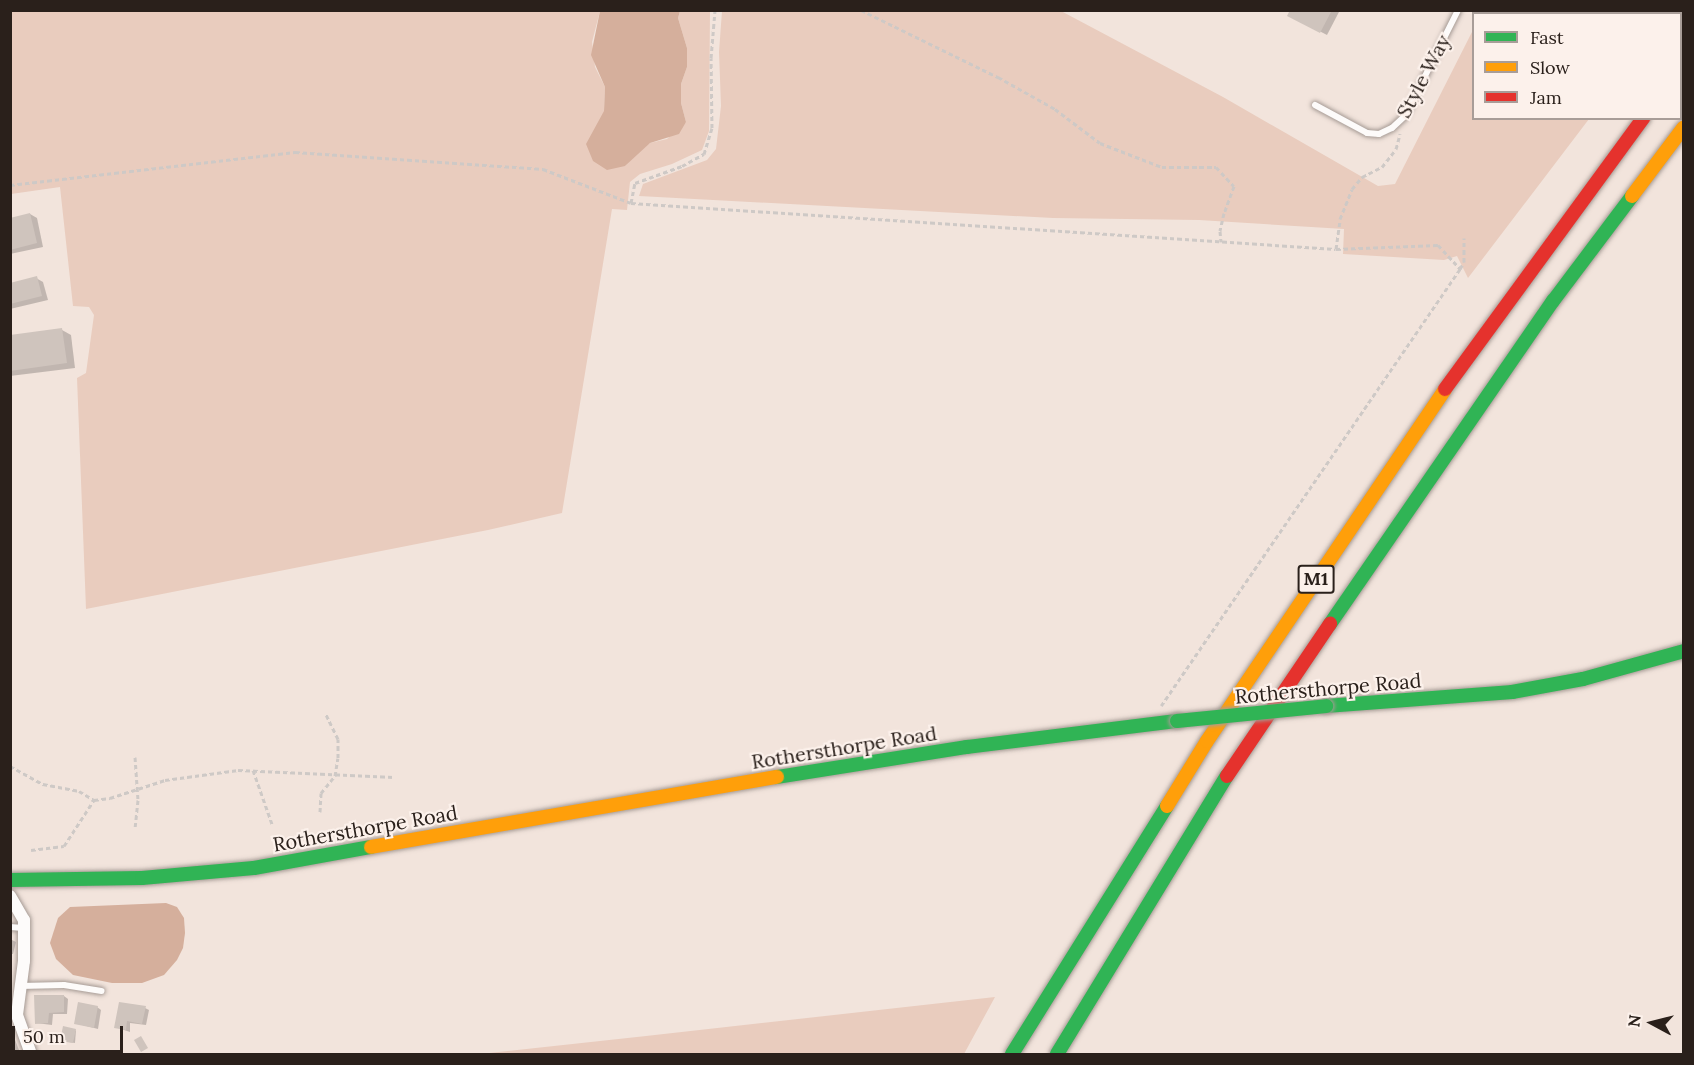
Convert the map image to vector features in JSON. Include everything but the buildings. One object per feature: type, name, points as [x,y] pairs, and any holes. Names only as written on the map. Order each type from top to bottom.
[{"type":"main road","name":"M1","points":[[1012,1054],[1207,741],[1405,446],[1641,120]]},
{"type":"main road","name":"M1","points":[[1057,1054],[1222,784],[1397,522],[1553,301],[1683,127]]},
{"type":"main road","name":"Rothersthorpe Road","points":[[10,880],[142,878],[254,868],[618,802],[967,747],[1177,721],[1326,706],[1512,692],[1583,679],[1683,651]]},
{"type":"street","points":[[10,896],[24,920],[24,961],[17,1015],[31,1054]]},
{"type":"lane","name":"Style Way","points":[[1315,105],[1373,134],[1387,131],[1405,116],[1458,10]]},
{"type":"lane","points":[[10,927],[24,928]]},
{"type":"lane","points":[[20,986],[64,985],[102,991]]},
{"type":"path","points":[[631,203],[635,183],[682,166],[704,154],[712,128],[711,58],[715,10]]},
{"type":"path","points":[[861,10],[1055,109],[1100,143],[1162,167],[1216,167],[1234,186],[1224,213],[1220,231],[1221,242]]},
{"type":"path","points":[[1336,249],[1340,219],[1352,189],[1362,177],[1382,167],[1396,149],[1405,116]]},
{"type":"path","points":[[10,185],[295,152],[543,169],[631,203],[1336,249],[1438,245],[1460,269]]},
{"type":"path","points":[[1149,725],[1460,269],[1464,262],[1464,238]]},
{"type":"path","points":[[320,812],[321,793],[335,776],[338,739],[326,714]]},
{"type":"path","points":[[135,757],[137,789],[135,827]]},
{"type":"path","points":[[10,766],[44,784],[80,791],[94,800],[110,798],[196,774],[286,770],[335,776],[394,777]]},
{"type":"path","points":[[253,770],[272,824]]},
{"type":"path","points":[[31,850],[64,846],[94,800]]},
{"type":"shaded area","points":[[1483,10],[1671,11],[1670,12],[1482,12]]},
{"type":"shaded area","points":[[11,11],[600,11],[592,42],[595,67],[605,87],[604,112],[597,126],[625,166],[639,150],[650,143],[667,139],[686,122],[681,103],[681,84],[687,67],[687,48],[678,18],[680,11],[710,11],[709,131],[702,150],[672,164],[640,174],[630,182],[627,210],[612,209],[562,513],[488,530],[86,609],[77,378],[86,373],[94,315],[89,307],[73,306],[60,187],[11,194]]},
{"type":"shaded area","points":[[600,11],[680,11],[678,18],[687,48],[687,67],[681,84],[681,103],[686,122],[679,134],[650,143],[625,166],[607,170],[593,161],[586,144],[604,111],[605,87],[591,55]]},
{"type":"shaded area","points":[[722,11],[1061,11],[1223,97],[1378,186],[1395,184],[1472,32],[1472,120],[1588,120],[1468,278],[1457,256],[1444,260],[1343,254],[1344,229],[1199,220],[1053,218],[639,196],[643,184],[707,160],[716,149],[721,106],[719,52]]},
{"type":"shaded area","points":[[166,903],[177,907],[184,918],[185,933],[183,948],[177,960],[164,975],[142,983],[112,983],[73,975],[56,959],[50,943],[58,918],[70,907]]},
{"type":"shaded area","points":[[995,997],[964,1054],[480,1054],[646,1036]]},
{"type":"traffic: fast","points":[[1330,624],[1553,301],[1632,196]]},
{"type":"traffic: fast","points":[[1326,706],[1512,692],[1583,679],[1684,651]]},
{"type":"traffic: fast","points":[[1177,721],[1326,706]]},
{"type":"traffic: fast","points":[[777,777],[967,747],[1177,721]]},
{"type":"traffic: fast","points":[[1057,1054],[1227,776]]},
{"type":"traffic: fast","points":[[1012,1054],[1167,806]]},
{"type":"traffic: fast","points":[[10,880],[142,878],[254,868],[371,847]]},
{"type":"traffic: slow","points":[[1632,196],[1684,127]]},
{"type":"traffic: slow","points":[[1167,806],[1207,741],[1445,389]]},
{"type":"traffic: slow","points":[[371,847],[777,777]]},
{"type":"traffic: jam","points":[[1445,389],[1642,120]]},
{"type":"traffic: jam","points":[[1227,776],[1330,624]]}]
